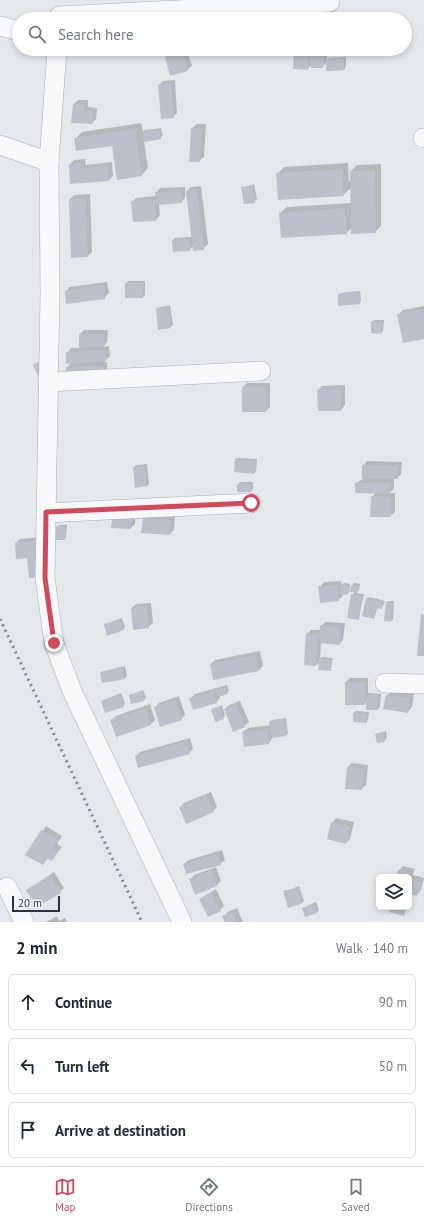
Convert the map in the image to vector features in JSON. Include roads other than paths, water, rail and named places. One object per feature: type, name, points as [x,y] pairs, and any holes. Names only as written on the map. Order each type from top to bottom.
[{"type":"street","points":[[59,12],[330,2]]},
{"type":"street","points":[[0,26],[12,29]]},
{"type":"street","points":[[57,56],[50,162],[45,578],[54,643],[72,691],[182,922]]},
{"type":"street","points":[[0,145],[50,162]]},
{"type":"street","points":[[48,382],[261,371]]},
{"type":"street","points":[[46,512],[251,503]]},
{"type":"street","points":[[385,683],[424,684]]},
{"type":"street","points":[[7,887],[24,922]]},
{"type":"railway","points":[[0,619],[142,922]]}]
